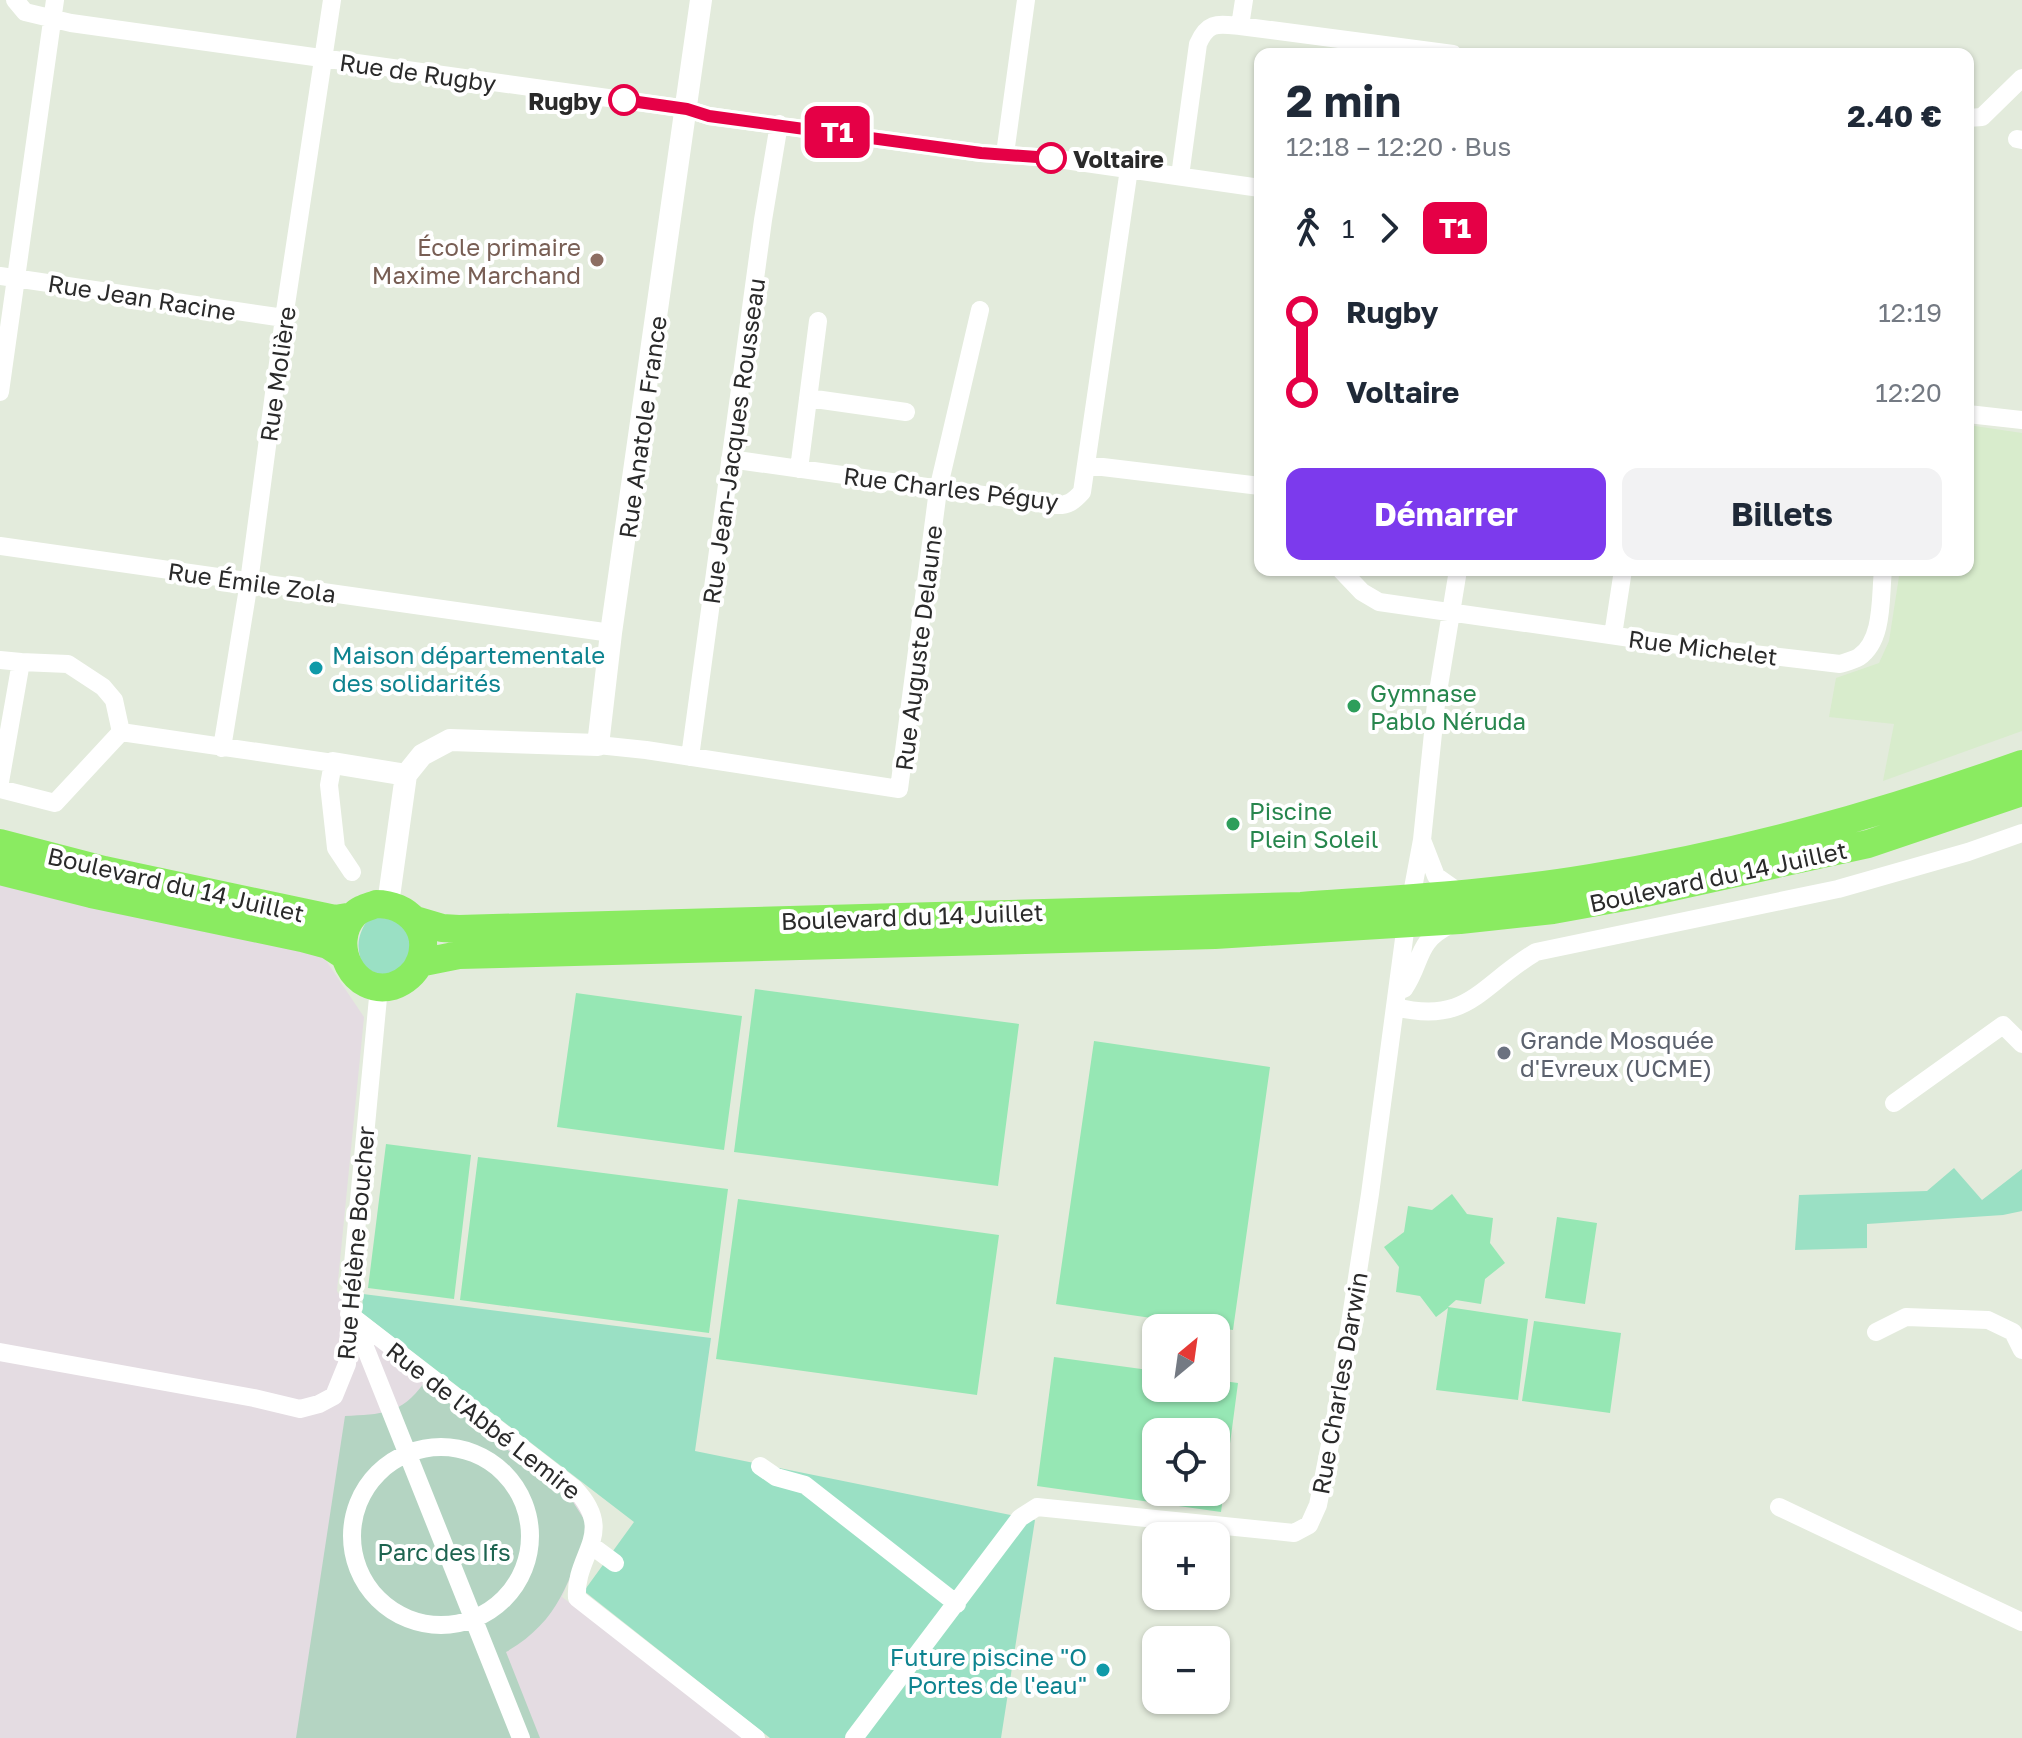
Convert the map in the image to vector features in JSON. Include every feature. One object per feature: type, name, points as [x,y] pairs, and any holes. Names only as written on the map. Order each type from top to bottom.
[{"type":"main road","name":"Boulevard du 14 Juillet","points":[[1461,907],[1730,852],[1861,818],[2022,764]]},
{"type":"main road","name":"Boulevard du 14 Juillet","points":[[0,843],[104,870],[328,918],[353,916],[364,908],[388,904],[405,910],[415,920],[442,928],[459,929],[1301,906],[1553,910],[1868,844],[2022,792]]},
{"type":"main road","points":[[0,871],[91,894],[302,938],[328,945],[345,956]]},
{"type":"main road","name":"Boulevard du 14 Juillet","points":[[379,987],[401,983],[413,974],[419,963],[459,955],[1229,934],[1401,908]]},
{"type":"main road","points":[[353,916],[346,931],[345,956],[350,970],[360,981],[379,987]]},
{"type":"main road","points":[[415,920],[422,950],[419,963]]},
{"type":"street","name":"Rue de Rugby","points":[[15,0],[25,12],[51,19],[687,109],[709,116],[1254,187]]},
{"type":"street","points":[[0,392],[7,277],[55,0]]},
{"type":"street","name":"Rue Molière","points":[[222,748],[249,582],[284,318],[332,0]]},
{"type":"street","name":"Rue Anatole France","points":[[598,745],[611,633],[701,0]]},
{"type":"street","points":[[1005,154],[1026,0]]},
{"type":"street","points":[[1240,26],[1244,0]]},
{"type":"street","points":[[1180,176],[1198,44],[1204,31],[1211,26],[1240,26],[1407,48]]},
{"type":"street","points":[[1974,118],[1982,117],[2022,78]]},
{"type":"street","name":"Rue Jean-Jacques Rousseau","points":[[690,757],[779,124]]},
{"type":"street","name":"Rue Charles Péguy","points":[[730,459],[1064,506],[1075,501],[1082,492],[1129,169]]},
{"type":"street","name":"Rue Jean Racine","points":[[7,277],[284,318]]},
{"type":"street","points":[[938,490],[980,310]]},
{"type":"street","points":[[799,469],[818,321]]},
{"type":"street","points":[[808,398],[906,412]]},
{"type":"street","points":[[1974,415],[2022,420]]},
{"type":"street","points":[[1086,465],[1254,485]]},
{"type":"street","name":"Rue Auguste Delaune","points":[[598,745],[899,789],[938,490]]},
{"type":"street","name":"Rue Émile Zola","points":[[0,546],[611,633]]},
{"type":"street","name":"Rue Michelet","points":[[1347,576],[1362,592],[1379,602],[1840,664],[1859,657],[1876,635],[1882,576]]},
{"type":"street","name":"Rue Charles Darwin","points":[[854,1738],[1020,1518],[1037,1507],[1294,1533],[1309,1525],[1318,1505],[1336,1414],[1370,1194],[1396,1002],[1401,908],[1425,847],[1434,717],[1457,576]]},
{"type":"street","points":[[1613,635],[1622,576]]},
{"type":"street","points":[[0,660],[68,664],[103,687],[114,700],[121,732]]},
{"type":"street","points":[[0,782],[21,662]]},
{"type":"street","points":[[121,732],[406,775]]},
{"type":"street","points":[[0,789],[55,803],[121,732]]},
{"type":"street","points":[[388,904],[406,775],[422,755],[450,740],[598,745]]},
{"type":"street","points":[[333,763],[329,785],[336,848],[352,872]]},
{"type":"street","points":[[1425,847],[1436,876],[1461,907],[1433,933],[1396,1002],[1423,1013],[1454,1010],[1475,999],[1516,964],[1536,952],[1838,889],[1968,852],[2022,833]]},
{"type":"street","name":"Rue Hélène Boucher","points":[[0,1352],[300,1409],[334,1396],[347,1364],[379,987]]},
{"type":"street","points":[[1894,1103],[2003,1025],[2022,1044]]},
{"type":"street","points":[[351,1315],[521,1738]]},
{"type":"street","name":"Rue de l'Abbé Lemire","points":[[351,1315],[574,1488],[585,1500],[592,1515],[592,1546],[576,1584],[577,1598],[756,1738]]},
{"type":"street","points":[[1876,1332],[1906,1317],[1988,1320],[2013,1332],[2022,1350]]},
{"type":"street","points":[[447,1447],[467,1451],[501,1471],[515,1486],[524,1504],[530,1543],[522,1572],[506,1597],[491,1610],[473,1619],[451,1625],[427,1624],[405,1618],[385,1606],[369,1589],[358,1569],[352,1546],[352,1523],[359,1500],[371,1480],[387,1464],[408,1453],[447,1447]]},
{"type":"street","points":[[760,1466],[776,1477],[805,1485],[957,1604]]},
{"type":"street","points":[[1779,1507],[2022,1622]]},
{"type":"street","points":[[592,1546],[615,1563]]},
{"type":"shaded area","points":[[1974,426],[2022,433],[2022,731],[1883,781],[1894,724],[1829,717],[1836,678],[1879,663],[1889,641],[1899,576],[1974,576]]},
{"type":"shaded area","points":[[0,879],[323,956],[364,1017],[337,1291],[364,1333],[572,1495],[587,1521],[584,1544],[562,1597],[751,1738],[0,1738]]},
{"type":"shaded area","points":[[370,916],[409,922],[411,961],[388,978],[364,968],[361,961],[359,941]]},
{"type":"shaded area","points":[[1954,1168],[1982,1200],[2022,1169],[2022,1211],[1867,1224],[1867,1248],[1795,1250],[1799,1195],[1927,1191]]},
{"type":"shaded area","points":[[363,1294],[711,1338],[695,1451],[1035,1520],[1001,1738],[770,1738],[584,1591],[634,1522],[362,1313]]},
{"type":"green space","points":[[755,989],[1019,1024],[998,1186],[734,1152]]},
{"type":"green space","points":[[576,993],[742,1016],[724,1150],[557,1127]]},
{"type":"green space","points":[[1094,1041],[1270,1067],[1233,1330],[1230,1330],[1230,1314],[1142,1314],[1142,1317],[1056,1304]]},
{"type":"green space","points":[[386,1144],[471,1155],[454,1299],[368,1288]]},
{"type":"green space","points":[[478,1157],[728,1189],[709,1333],[460,1300]]},
{"type":"green space","points":[[1452,1194],[1467,1214],[1493,1218],[1490,1243],[1505,1263],[1485,1279],[1481,1304],[1456,1300],[1448,1307],[1528,1319],[1518,1400],[1436,1390],[1448,1308],[1436,1317],[1420,1296],[1396,1292],[1399,1267],[1384,1247],[1404,1232],[1408,1206],[1432,1210]]},
{"type":"green space","points":[[738,1199],[999,1235],[977,1395],[716,1359]]},
{"type":"green space","points":[[1557,1217],[1597,1223],[1585,1304],[1545,1298]]},
{"type":"green space","points":[[1534,1321],[1621,1333],[1610,1413],[1522,1401]]},
{"type":"green space","points":[[1054,1357],[1142,1369],[1142,1402],[1230,1402],[1230,1382],[1238,1383],[1230,1444],[1230,1418],[1142,1418],[1142,1501],[1037,1486]]},
{"type":"green space","name":"Parc des Ifs","points":[[424,1383],[573,1502],[589,1527],[560,1598],[539,1627],[506,1652],[540,1738],[296,1738],[345,1416],[389,1411],[407,1401]]},
{"type":"green space","points":[[1179,1506],[1222,1506],[1221,1512]]},
{"type":"bus line","name":"T1","points":[[624,100],[687,109],[709,116],[981,153],[1051,158]]},
{"type":"place","name":"Rugby","points":[[624,100]]},
{"type":"place","name":"Voltaire","points":[[1051,158]]},
{"type":"place","name":"École primaire Maxime Marchand","points":[[597,260]]},
{"type":"place","name":"Maison départementale des solidarités","points":[[316,668]]},
{"type":"place","name":"Gymnase Pablo Néruda","points":[[1354,706]]},
{"type":"place","name":"Piscine Plein Soleil","points":[[1233,824]]},
{"type":"place","name":"Grande Mosquée d'Evreux (UCME)","points":[[1504,1053]]},
{"type":"place","name":"Future piscine \"O Portes de l'eau\"","points":[[1103,1670]]}]
